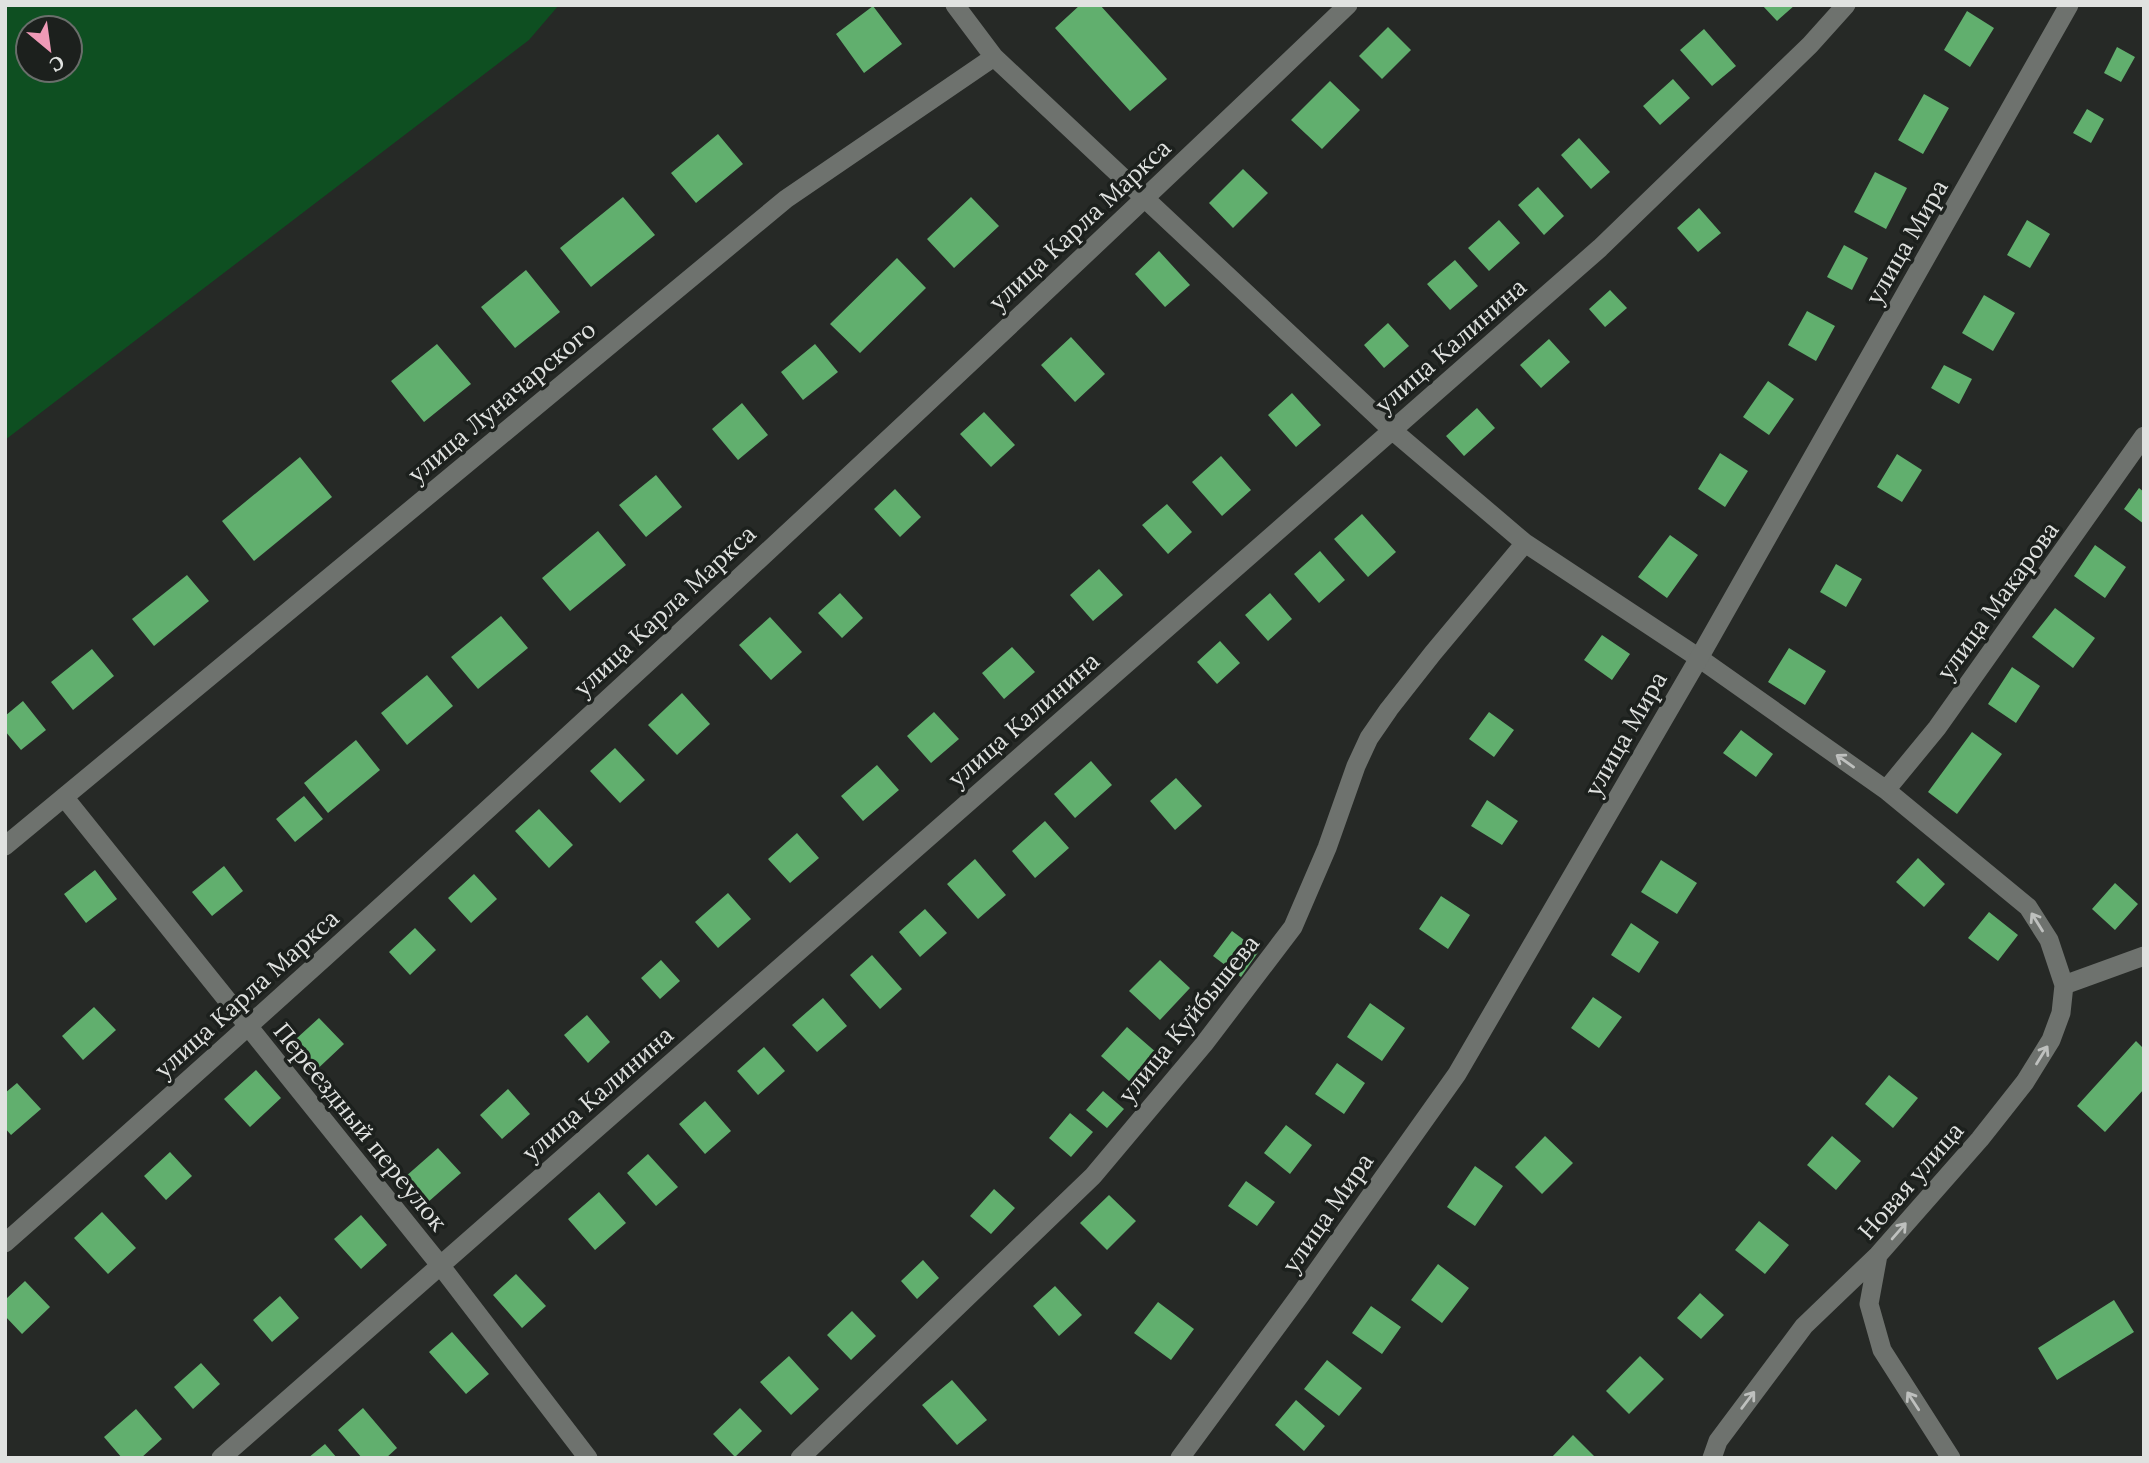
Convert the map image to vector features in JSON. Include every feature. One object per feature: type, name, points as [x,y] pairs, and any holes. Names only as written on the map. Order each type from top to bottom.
[{"type":"street","points":[[955,5],[994,57],[1392,430],[1525,543],[1699,658],[1886,790],[2028,907],[2049,940],[2064,985],[2144,956]]},
{"type":"street","name":"улица Карла Маркса","points":[[5,1243],[249,1027],[1145,198],[1348,5]]},
{"type":"street","name":"улица Калинина","points":[[221,1458],[1600,248],[1810,45],[1846,5]]},
{"type":"street","name":"улица Мира","points":[[1180,1458],[1457,1074],[1699,658],[2069,5]]},
{"type":"street","name":"улица Луначарского","points":[[5,845],[786,199],[994,57]]},
{"type":"street","name":"улица Макарова","points":[[1886,790],[1937,727],[2144,436]]},
{"type":"street","name":"улица Куйбышева","points":[[800,1458],[1093,1176],[1204,1044],[1293,927],[1327,848],[1356,766],[1370,738],[1433,653],[1525,543]]},
{"type":"street","name":"Переездный переулок","points":[[64,797],[440,1265],[589,1458]]},
{"type":"street","name":"Новая улица","points":[[1712,1458],[1718,1441],[1804,1325],[1878,1255],[1980,1139],[2025,1082],[2051,1040],[2060,1013],[2064,985]]},
{"type":"street","points":[[1878,1255],[1869,1304],[1882,1350],[1951,1458]]},
{"type":"green space","points":[[5,5],[559,5],[529,40],[5,440]]},
{"type":"building","points":[[1080,5],[1100,5],[1167,79],[1130,111],[1055,28]]},
{"type":"building","points":[[1762,5],[1795,5],[1777,21]]},
{"type":"building","points":[[873,6],[902,44],[864,73],[836,34]]},
{"type":"building","points":[[1967,11],[1994,28],[1970,67],[1944,50]]},
{"type":"building","points":[[1388,27],[1411,50],[1382,79],[1359,56]]},
{"type":"building","points":[[1704,29],[1736,66],[1712,86],[1680,50]]},
{"type":"building","points":[[2117,47],[2135,57],[2121,82],[2104,73]]},
{"type":"building","points":[[1673,79],[1690,98],[1660,125],[1643,106]]},
{"type":"building","points":[[1330,81],[1360,110],[1322,149],[1291,120]]},
{"type":"building","points":[[1924,94],[1949,108],[1923,154],[1898,140]]},
{"type":"building","points":[[2087,109],[2104,119],[2091,143],[2073,133]]},
{"type":"building","points":[[718,134],[743,164],[696,203],[671,173]]},
{"type":"building","points":[[1579,138],[1610,172],[1591,189],[1561,155]]},
{"type":"building","points":[[1243,169],[1268,193],[1233,228],[1209,203]]},
{"type":"building","points":[[1875,172],[1907,188],[1886,229],[1854,212]]},
{"type":"building","points":[[1538,187],[1564,216],[1544,235],[1518,205]]},
{"type":"building","points":[[623,197],[655,235],[591,287],[560,248]]},
{"type":"building","points":[[971,197],[999,226],[954,268],[927,239]]},
{"type":"building","points":[[1699,208],[1721,233],[1698,252],[1677,228]]},
{"type":"building","points":[[1499,220],[1520,243],[1489,271],[1468,248]]},
{"type":"building","points":[[2027,220],[2050,234],[2030,268],[2007,255]]},
{"type":"building","points":[[1844,245],[1868,258],[1852,290],[1827,277]]},
{"type":"building","points":[[1159,251],[1190,285],[1165,307],[1135,274]]},
{"type":"building","points":[[897,258],[926,288],[860,353],[830,324]]},
{"type":"building","points":[[1455,260],[1478,286],[1450,310],[1427,284]]},
{"type":"building","points":[[526,270],[560,312],[515,348],[481,307]]},
{"type":"building","points":[[1610,290],[1627,308],[1605,327],[1589,309]]},
{"type":"building","points":[[1984,295],[2015,313],[1993,351],[1962,333]]},
{"type":"building","points":[[1807,311],[1835,326],[1816,361],[1788,345]]},
{"type":"building","points":[[1388,323],[1409,346],[1384,368],[1364,345]]},
{"type":"building","points":[[1071,337],[1105,374],[1075,402],[1041,365]]},
{"type":"building","points":[[1549,339],[1570,362],[1541,388],[1520,365]]},
{"type":"building","points":[[437,344],[471,384],[424,422],[391,381]]},
{"type":"building","points":[[815,344],[838,372],[803,400],[781,372]]},
{"type":"building","points":[[1944,365],[1972,379],[1959,404],[1931,388]]},
{"type":"building","points":[[1768,381],[1794,399],[1769,435],[1743,417]]},
{"type":"building","points":[[1292,393],[1321,425],[1296,447],[1268,415]]},
{"type":"building","points":[[742,403],[768,435],[738,460],[712,429]]},
{"type":"building","points":[[1477,408],[1495,428],[1464,456],[1446,436]]},
{"type":"building","points":[[984,412],[1015,445],[991,467],[960,434]]},
{"type":"building","points":[[1720,453],[1748,471],[1725,507],[1698,489]]},
{"type":"building","points":[[1897,454],[1922,470],[1902,502],[1877,487]]},
{"type":"building","points":[[1221,456],[1251,490],[1222,516],[1192,482]]},
{"type":"building","points":[[300,457],[332,497],[254,561],[222,521]]},
{"type":"building","points":[[656,475],[682,507],[646,537],[619,505]]},
{"type":"building","points":[[2139,488],[2144,492],[2144,524],[2124,509]]},
{"type":"building","points":[[895,489],[921,517],[900,537],[874,509]]},
{"type":"building","points":[[1167,504],[1192,532],[1168,554],[1142,525]]},
{"type":"building","points":[[1362,514],[1396,552],[1368,577],[1334,539]]},
{"type":"building","points":[[598,531],[626,565],[570,611],[542,578]]},
{"type":"building","points":[[1670,535],[1698,555],[1667,598],[1638,577]]},
{"type":"building","points":[[2095,545],[2126,567],[2105,598],[2074,576]]},
{"type":"building","points":[[1320,551],[1345,580],[1319,603],[1294,574]]},
{"type":"building","points":[[1836,564],[1862,579],[1846,607],[1820,592]]},
{"type":"building","points":[[1099,569],[1123,595],[1093,621],[1070,595]]},
{"type":"building","points":[[187,575],[209,601],[154,646],[132,619]]},
{"type":"building","points":[[840,593],[863,618],[842,638],[818,613]]},
{"type":"building","points":[[1270,593],[1292,619],[1268,641],[1245,615]]},
{"type":"building","points":[[2055,608],[2095,638],[2073,668],[2032,637]]},
{"type":"building","points":[[501,616],[528,648],[478,689],[451,657]]},
{"type":"building","points":[[770,617],[802,652],[771,680],[739,645]]},
{"type":"building","points":[[1602,635],[1630,654],[1612,680],[1584,660]]},
{"type":"building","points":[[1220,641],[1240,663],[1217,684],[1197,662]]},
{"type":"building","points":[[1012,647],[1035,672],[1004,699],[982,673]]},
{"type":"building","points":[[1789,648],[1826,671],[1805,705],[1768,682]]},
{"type":"building","points":[[92,649],[114,676],[73,710],[51,682]]},
{"type":"building","points":[[2012,667],[2040,686],[2016,723],[1988,704]]},
{"type":"building","points":[[427,675],[453,706],[407,745],[381,713]]},
{"type":"building","points":[[682,693],[710,724],[677,755],[648,725]]},
{"type":"building","points":[[23,701],[46,730],[21,750],[5,731],[5,716]]},
{"type":"building","points":[[934,712],[959,739],[931,763],[907,736]]},
{"type":"building","points":[[1489,712],[1514,730],[1494,757],[1469,739]]},
{"type":"building","points":[[1741,730],[1773,754],[1756,777],[1723,753]]},
{"type":"building","points":[[1972,732],[2002,754],[1957,814],[1928,792]]},
{"type":"building","points":[[356,740],[380,770],[328,813],[304,783]]},
{"type":"building","points":[[615,748],[645,780],[620,803],[590,771]]},
{"type":"building","points":[[1091,761],[1112,785],[1075,818],[1054,794]]},
{"type":"building","points":[[877,765],[899,790],[863,821],[841,796]]},
{"type":"building","points":[[1176,778],[1202,806],[1175,830],[1150,801]]},
{"type":"building","points":[[304,796],[323,819],[295,842],[276,819]]},
{"type":"building","points":[[1487,800],[1518,821],[1502,845],[1471,826]]},
{"type":"building","points":[[539,809],[573,845],[549,868],[515,831]]},
{"type":"building","points":[[1045,821],[1069,848],[1035,878],[1012,851]]},
{"type":"building","points":[[797,833],[819,858],[790,883],[768,859]]},
{"type":"building","points":[[1918,858],[1945,884],[1924,907],[1896,882]]},
{"type":"building","points":[[975,859],[1006,895],[978,919],[947,884]]},
{"type":"building","points":[[1661,860],[1697,883],[1677,914],[1641,892]]},
{"type":"building","points":[[224,866],[243,891],[212,916],[192,892]]},
{"type":"building","points":[[95,870],[117,899],[86,923],[64,894]]},
{"type":"building","points":[[474,874],[497,899],[471,923],[448,898]]},
{"type":"building","points":[[2115,883],[2138,904],[2115,930],[2092,909]]},
{"type":"building","points":[[728,893],[751,919],[718,948],[695,922]]},
{"type":"building","points":[[1441,896],[1470,915],[1448,949],[1419,929]]},
{"type":"building","points":[[925,909],[947,933],[920,957],[899,932]]},
{"type":"building","points":[[1989,912],[2018,935],[1998,961],[1968,938]]},
{"type":"building","points":[[1631,923],[1659,942],[1639,973],[1611,955]]},
{"type":"building","points":[[415,928],[436,950],[410,975],[389,952]]},
{"type":"building","points":[[1232,931],[1259,951],[1241,977],[1213,956]]},
{"type":"building","points":[[872,955],[902,989],[880,1009],[850,975]]},
{"type":"building","points":[[661,960],[680,981],[660,999],[641,978]]},
{"type":"building","points":[[1160,960],[1190,988],[1160,1020],[1129,991]]},
{"type":"building","points":[[1593,997],[1622,1017],[1599,1048],[1571,1028]]},
{"type":"building","points":[[823,998],[847,1026],[817,1052],[792,1025]]},
{"type":"building","points":[[1370,1003],[1405,1028],[1382,1061],[1347,1037]]},
{"type":"building","points":[[94,1007],[116,1030],[83,1060],[62,1036]]},
{"type":"building","points":[[587,1015],[610,1042],[588,1063],[564,1035]]},
{"type":"building","points":[[319,1018],[344,1044],[311,1075],[286,1048]]},
{"type":"building","points":[[1127,1027],[1165,1060],[1139,1090],[1101,1056]]},
{"type":"building","points":[[2136,1041],[2144,1049],[2144,1089],[2105,1132],[2077,1106]]},
{"type":"building","points":[[764,1047],[785,1071],[758,1095],[737,1071]]},
{"type":"building","points":[[1337,1063],[1365,1083],[1344,1114],[1315,1094]]},
{"type":"building","points":[[256,1070],[281,1098],[250,1127],[224,1099]]},
{"type":"building","points":[[1889,1075],[1918,1098],[1893,1128],[1865,1104]]},
{"type":"building","points":[[17,1083],[41,1109],[11,1135],[5,1128],[5,1093]]},
{"type":"building","points":[[508,1089],[530,1114],[502,1139],[480,1115]]},
{"type":"building","points":[[1103,1091],[1124,1109],[1107,1128],[1086,1110]]},
{"type":"building","points":[[705,1101],[731,1131],[705,1154],[679,1124]]},
{"type":"building","points":[[1070,1113],[1093,1132],[1071,1157],[1049,1138]]},
{"type":"building","points":[[1286,1125],[1312,1145],[1290,1174],[1264,1153]]},
{"type":"building","points":[[1545,1136],[1573,1163],[1542,1194],[1515,1167]]},
{"type":"building","points":[[1832,1136],[1861,1161],[1836,1190],[1807,1165]]},
{"type":"building","points":[[438,1148],[461,1173],[427,1203],[405,1177]]},
{"type":"building","points":[[170,1152],[192,1176],[166,1200],[144,1176]]},
{"type":"building","points":[[648,1154],[678,1187],[656,1206],[627,1173]]},
{"type":"building","points":[[1475,1166],[1503,1186],[1475,1226],[1447,1207]]},
{"type":"building","points":[[1246,1181],[1275,1202],[1257,1226],[1228,1206]]},
{"type":"building","points":[[994,1189],[1015,1208],[991,1234],[970,1216]]},
{"type":"building","points":[[599,1192],[626,1223],[595,1250],[568,1219]]},
{"type":"building","points":[[1109,1195],[1136,1221],[1107,1250],[1080,1223]]},
{"type":"building","points":[[102,1212],[136,1248],[108,1274],[74,1238]]},
{"type":"building","points":[[361,1215],[387,1245],[361,1269],[334,1239]]},
{"type":"building","points":[[1759,1221],[1789,1245],[1765,1274],[1735,1250]]},
{"type":"building","points":[[923,1260],[939,1278],[917,1299],[901,1281]]},
{"type":"building","points":[[1438,1264],[1469,1288],[1442,1323],[1411,1300]]},
{"type":"building","points":[[516,1274],[546,1306],[522,1328],[493,1295]]},
{"type":"building","points":[[25,1281],[50,1307],[22,1334],[5,1316],[5,1300]]},
{"type":"building","points":[[1055,1286],[1082,1315],[1059,1336],[1033,1306]]},
{"type":"building","points":[[1700,1293],[1724,1315],[1701,1339],[1677,1318]]},
{"type":"building","points":[[280,1296],[299,1318],[272,1342],[253,1320]]},
{"type":"building","points":[[2114,1300],[2134,1332],[2057,1380],[2038,1348]]},
{"type":"building","points":[[1158,1302],[1194,1329],[1171,1360],[1134,1333]]},
{"type":"building","points":[[1371,1306],[1401,1327],[1382,1354],[1352,1333]]},
{"type":"building","points":[[852,1311],[876,1336],[851,1360],[827,1335]]},
{"type":"building","points":[[452,1332],[489,1374],[466,1394],[429,1352]]},
{"type":"building","points":[[789,1356],[819,1389],[791,1415],[760,1382]]},
{"type":"building","points":[[1640,1356],[1664,1379],[1629,1414],[1606,1391]]},
{"type":"building","points":[[1327,1360],[1362,1388],[1339,1416],[1304,1389]]},
{"type":"building","points":[[201,1363],[220,1384],[193,1409],[174,1387]]},
{"type":"building","points":[[952,1380],[987,1420],[957,1445],[922,1405]]},
{"type":"building","points":[[1296,1400],[1325,1426],[1304,1451],[1275,1425]]},
{"type":"building","points":[[363,1408],[397,1448],[386,1458],[362,1458],[338,1430]]},
{"type":"building","points":[[740,1408],[762,1431],[735,1457],[713,1434]]},
{"type":"building","points":[[136,1409],[162,1439],[141,1458],[122,1458],[104,1437]]},
{"type":"building","points":[[1573,1435],[1594,1456],[1551,1458]]},
{"type":"building","points":[[325,1444],[337,1458],[308,1458]]}]
